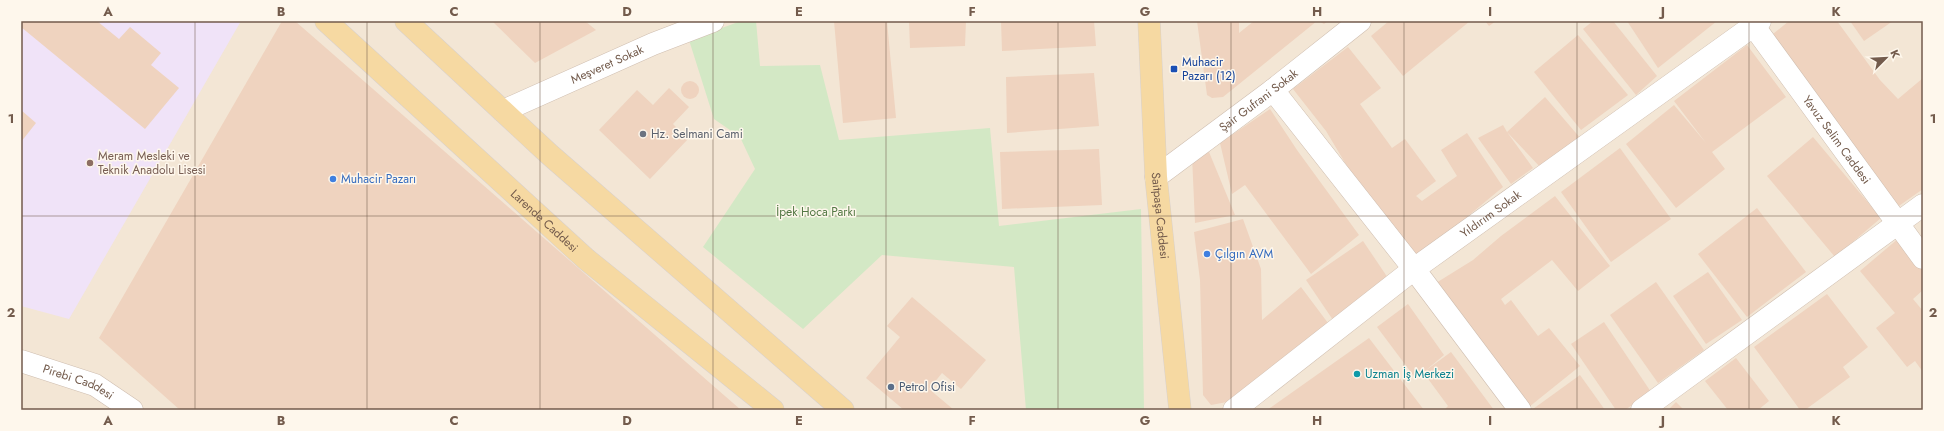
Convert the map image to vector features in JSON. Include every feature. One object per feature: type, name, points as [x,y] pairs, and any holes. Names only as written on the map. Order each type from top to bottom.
[{"type":"main road","name":"Larende Caddesi","points":[[326,21],[586,259],[773,410]]},
{"type":"main road","points":[[406,21],[549,154],[843,410]]},
{"type":"main road","name":"Saitpaşa Caddesi","points":[[1149,21],[1156,178],[1180,410]]},
{"type":"street","name":"Meşveret Sokak","points":[[503,111],[653,44],[713,21]]},
{"type":"street","name":"Şair Gufrani Sokak","points":[[1156,178],[1360,21]]},
{"type":"street","name":"Yavuz Selim Caddesi","points":[[1754,23],[1923,258]]},
{"type":"street","name":"Yıldırım Sokak","points":[[1234,410],[1414,269],[1754,23]]},
{"type":"street","points":[[1272,90],[1414,269],[1520,410]]},
{"type":"street","points":[[1642,410],[1923,205]]},
{"type":"street","name":"Pirebi Caddesi","points":[[21,361],[95,385],[132,410]]},
{"type":"shaded area","points":[[21,21],[1923,21],[1923,410],[21,410]]},
{"type":"shaded area","name":"Meram Mesleki ve Teknik Anadolu Lisesi","points":[[21,21],[241,21],[69,319],[21,306]]},
{"type":"green space","name":"İpek Hoca Parkı","points":[[741,21],[756,21],[760,66],[820,65],[839,140],[990,128],[999,226],[1141,209],[1144,410],[1026,410],[1014,267],[882,255],[803,329],[703,247],[755,169],[740,137],[714,119],[689,40]]},
{"type":"building","points":[[21,21],[97,21],[119,39],[130,27],[161,53],[151,65],[179,88],[145,129],[21,27]]},
{"type":"building","name":"Muhacir Pazarı","points":[[282,21],[295,21],[741,410],[180,410],[99,338]]},
{"type":"building","points":[[492,21],[585,21],[596,30],[535,63]]},
{"type":"building","points":[[834,21],[887,21],[896,118],[843,123]]},
{"type":"building","points":[[909,21],[966,21],[965,46],[910,48]]},
{"type":"building","points":[[1001,21],[1094,21],[1096,46],[1002,51]]},
{"type":"building","points":[[1197,21],[1239,21],[1239,33],[1254,21],[1317,21],[1223,97],[1212,98],[1207,95]]},
{"type":"building","points":[[1319,21],[1328,21],[1324,24]]},
{"type":"building","points":[[1389,21],[1470,21],[1403,76],[1371,36]]},
{"type":"building","points":[[1485,21],[1496,21],[1489,26]]},
{"type":"building","points":[[1593,21],[1613,21],[1657,76],[1636,95],[1583,29]]},
{"type":"building","points":[[1627,21],[1717,21],[1658,68]]},
{"type":"building","points":[[1789,21],[1837,21],[1880,80],[1898,99],[1923,78],[1923,189],[1896,208],[1773,34]]},
{"type":"building","points":[[1850,21],[1893,21],[1864,41]]},
{"type":"building","points":[[1578,35],[1628,95],[1581,130],[1534,72]]},
{"type":"building","points":[[1747,45],[1786,97],[1712,152],[1725,169],[1676,208],[1626,144],[1674,105],[1706,143],[1674,101]]},
{"type":"building","points":[[1348,47],[1381,88],[1360,104],[1392,148],[1405,139],[1436,181],[1416,196],[1422,201],[1457,176],[1441,150],[1467,133],[1503,187],[1416,259],[1356,181],[1326,131],[1293,89]]},
{"type":"building","points":[[1094,73],[1099,126],[1007,133],[1006,77]]},
{"type":"building","points":[[686,81],[694,81],[699,86],[697,97],[694,99],[686,99],[681,94],[681,86]]},
{"type":"building","name":"Hz. Selmani Cami","points":[[669,88],[689,107],[673,124],[688,139],[650,179],[599,130],[637,90],[653,105]]},
{"type":"building","points":[[1545,97],[1582,140],[1541,168],[1507,132]]},
{"type":"building","points":[[1270,109],[1297,150],[1359,235],[1311,274],[1245,185],[1232,194],[1220,143]]},
{"type":"building","points":[[21,110],[36,123],[21,142]]},
{"type":"building","points":[[1503,125],[1533,168],[1511,184],[1478,138]]},
{"type":"building","points":[[1813,137],[1881,218],[1835,257],[1767,176]]},
{"type":"building","points":[[1620,148],[1671,219],[1611,262],[1561,192]]},
{"type":"building","points":[[1099,149],[1102,205],[1002,209],[1000,152]]},
{"type":"building","points":[[1209,152],[1235,215],[1195,223],[1192,156]]},
{"type":"building","points":[[1555,196],[1610,266],[1578,291],[1552,260],[1501,299],[1505,305],[1511,300],[1538,336],[1549,328],[1580,366],[1529,407],[1436,283],[1473,260],[1501,236]]},
{"type":"building","points":[[1757,208],[1806,272],[1747,317],[1698,254]]},
{"type":"building","points":[[1243,219],[1261,269],[1262,320],[1301,287],[1328,323],[1227,402],[1211,405],[1203,395],[1200,280],[1194,232]]},
{"type":"building","points":[[1899,238],[1923,266],[1923,290],[1913,299],[1923,311],[1923,372],[1915,361],[1907,367],[1876,328],[1895,313],[1860,271]]},
{"type":"building","points":[[1363,241],[1390,281],[1333,320],[1306,280]]},
{"type":"building","points":[[1708,272],[1742,320],[1706,344],[1673,296]]},
{"type":"building","points":[[1656,282],[1704,350],[1658,383],[1610,315]]},
{"type":"building","points":[[1827,294],[1868,347],[1843,367],[1850,377],[1805,410],[1800,410],[1754,347]]},
{"type":"building","points":[[912,297],[986,360],[961,389],[942,373],[929,389],[954,410],[904,410],[866,378],[900,337],[887,326]]},
{"type":"building","points":[[1408,304],[1444,355],[1425,371],[1451,352],[1494,410],[1444,410],[1448,406],[1423,372],[1416,379],[1377,327]]},
{"type":"building","points":[[1604,322],[1651,392],[1625,410],[1616,410],[1571,344]]},
{"type":"building","name":"Uzman İş Merkezi","points":[[1369,338],[1424,410],[1267,410]]},
{"type":"building","points":[[1736,358],[1769,401],[1758,410],[1728,410],[1705,381]]},
{"type":"building","points":[[1580,375],[1605,410],[1533,409]]},
{"type":"building","points":[[1676,402],[1684,410],[1668,410]]},
{"type":"place","name":"Muhacir Pazarı (12)","points":[[1174,69]]},
{"type":"place","name":"Hz. Selmani Cami","points":[[643,134]]},
{"type":"place","name":"Meram Mesleki ve Teknik Anadolu Lisesi","points":[[90,163]]},
{"type":"place","name":"Muhacir Pazarı","points":[[333,179]]},
{"type":"place","name":"Çılgın AVM","points":[[1207,254]]},
{"type":"place","name":"Uzman İş Merkezi","points":[[1357,374]]},
{"type":"place","name":"Petrol Ofisi","points":[[891,387]]}]
